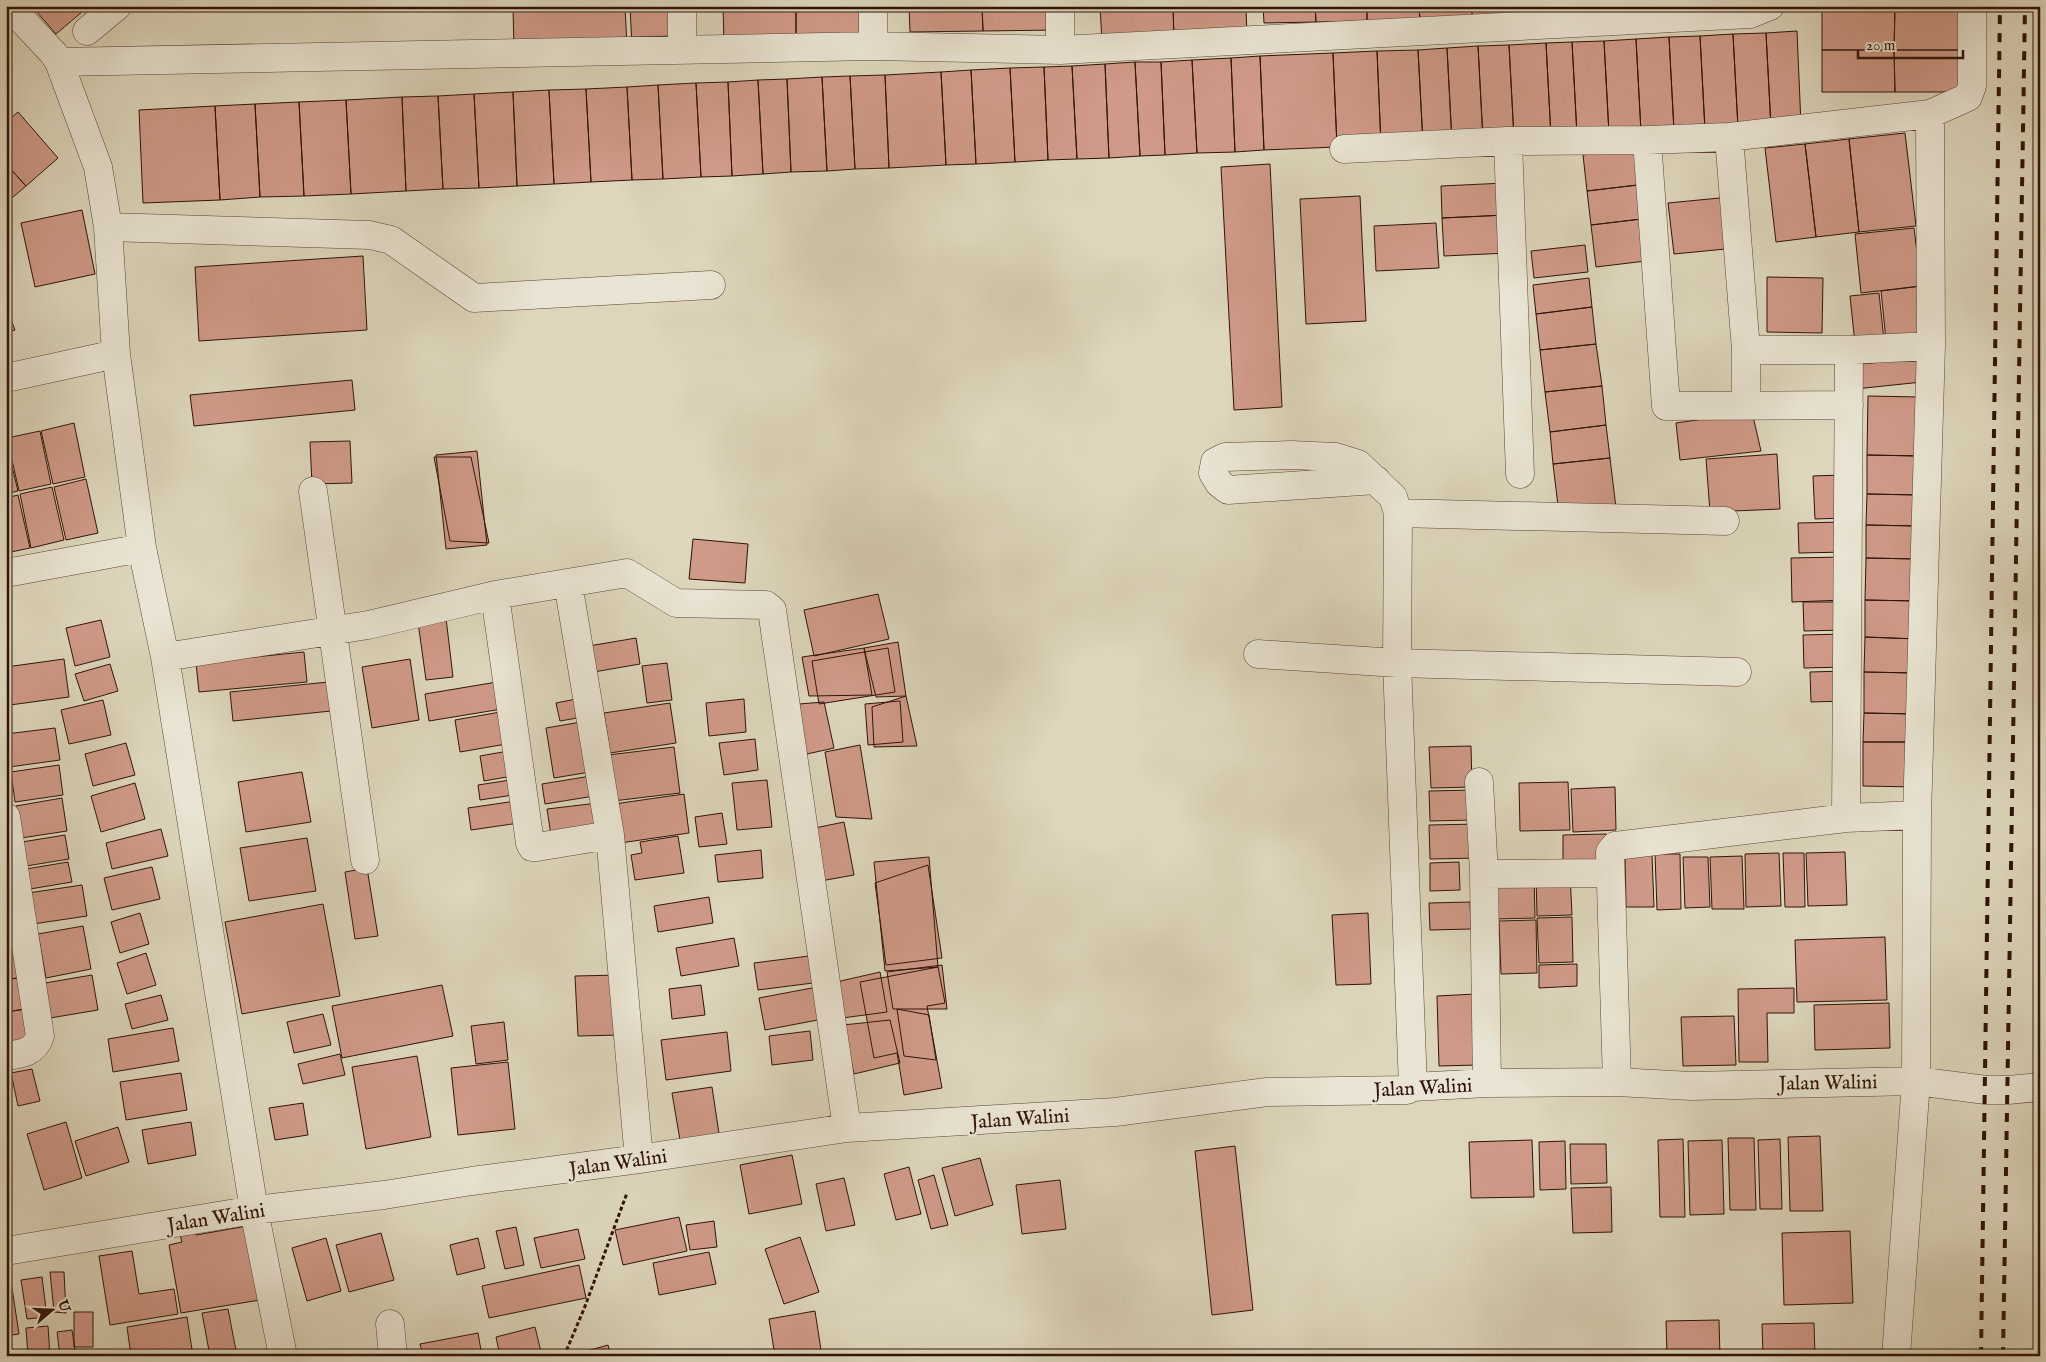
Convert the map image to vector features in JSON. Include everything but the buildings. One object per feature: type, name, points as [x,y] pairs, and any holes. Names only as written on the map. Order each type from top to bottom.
[{"type":"street","points":[[9,6],[54,54],[59,62],[98,167],[108,227],[116,354],[142,548],[165,657],[254,1210],[283,1356]]},
{"type":"street","points":[[87,31],[117,6]]},
{"type":"street","points":[[682,6],[682,50]]},
{"type":"street","points":[[873,6],[873,46]]},
{"type":"street","points":[[1060,6],[1060,50]]},
{"type":"street","points":[[59,62],[873,46],[1060,50],[1581,15],[1750,14],[1770,6]]},
{"type":"street","points":[[1344,149],[1508,141],[1647,140],[1729,137],[1930,114],[1968,97],[1972,86],[1972,6]]},
{"type":"street","points":[[1896,1356],[1916,1081],[1917,815],[1931,346],[1930,114]]},
{"type":"street","points":[[1729,137],[1746,350],[1746,405]]},
{"type":"street","points":[[1647,140],[1666,406],[1849,405]]},
{"type":"street","points":[[1508,141],[1520,474]]},
{"type":"street","points":[[108,227],[370,235],[391,240],[474,298],[711,285]]},
{"type":"street","points":[[1746,350],[1849,350],[1931,346]]},
{"type":"street","points":[[1846,818],[1849,350]]},
{"type":"street","points":[[6,378],[116,354]]},
{"type":"street","points":[[1376,480],[1228,490],[1218,483],[1212,473],[1215,462],[1225,457],[1291,455],[1336,457],[1358,464],[1376,480],[1394,497],[1398,514],[1397,663],[1413,1087]]},
{"type":"street","points":[[313,491],[365,860]]},
{"type":"street","points":[[1398,514],[1725,521]]},
{"type":"street","points":[[6,573],[142,548]]},
{"type":"street","points":[[165,657],[368,625],[495,596],[627,573],[676,603],[766,605],[772,610],[847,1128]]},
{"type":"street","points":[[568,583],[610,835],[639,1159]]},
{"type":"street","points":[[495,596],[530,843],[532,847],[537,847],[610,835]]},
{"type":"street","points":[[1258,654],[1397,663],[1738,672]]},
{"type":"street","points":[[1479,782],[1484,874],[1487,1083]]},
{"type":"street","points":[[1617,1082],[1610,873],[1610,852],[1615,846],[1846,818],[1917,815]]},
{"type":"street","points":[[6,817],[40,1036],[37,1046],[25,1053],[6,1056]]},
{"type":"street","points":[[1484,874],[1610,873]]},
{"type":"street","name":"Jalan Walini","points":[[6,1251],[254,1210],[384,1195],[847,1128],[1115,1112],[1267,1092],[1407,1090],[1413,1087],[1487,1083],[1617,1082],[1691,1086],[1916,1081],[1986,1090],[2040,1087]]},
{"type":"street","points":[[390,1324],[393,1356]]},
{"type":"path","points":[[564,1356],[584,1309],[639,1159]]},
{"type":"railway","points":[[1981,1356],[2000,6]]},
{"type":"railway","points":[[2003,1356],[2025,6]]}]
